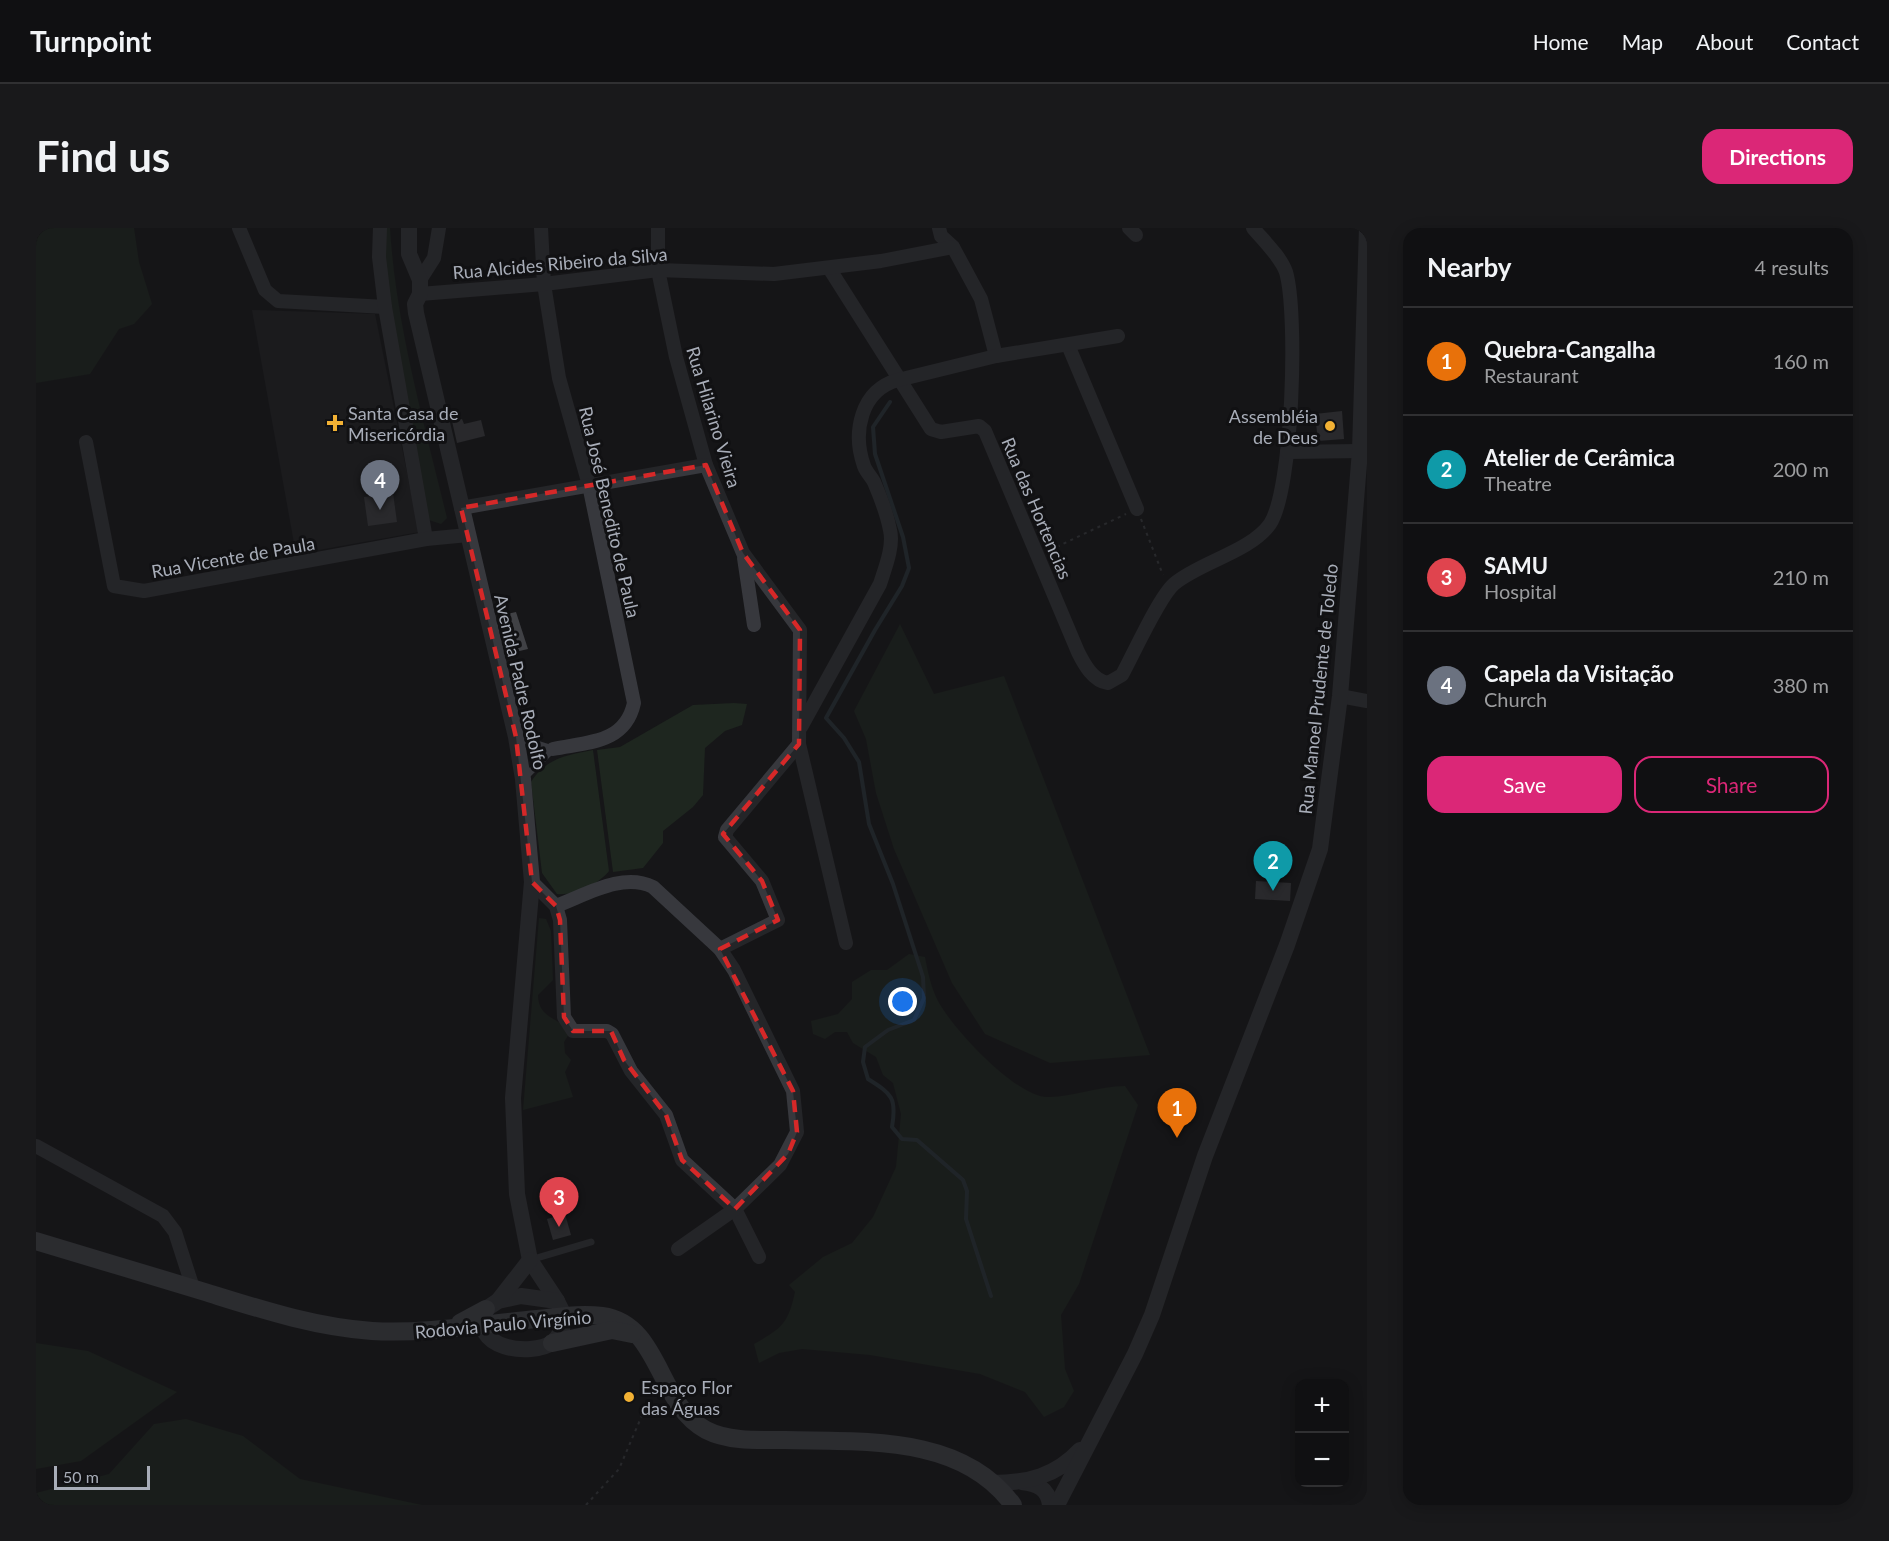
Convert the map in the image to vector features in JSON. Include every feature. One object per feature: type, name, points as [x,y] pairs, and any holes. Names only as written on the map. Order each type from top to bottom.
[{"type":"main road","name":"Rodovia Paulo Virgínio","points":[[36,1240],[290,1318],[334,1327],[391,1331],[446,1330],[488,1311],[561,1309],[614,1318],[627,1323],[646,1344],[678,1404],[704,1429],[721,1436],[758,1440],[898,1444],[931,1451],[973,1470],[992,1483],[1013,1505]]},
{"type":"main road","points":[[552,1343],[612,1330],[638,1336]]},
{"type":"main road","points":[[973,1470],[995,1505]]},
{"type":"street","points":[[239,228],[265,290],[278,302],[385,307]]},
{"type":"street","points":[[380,228],[379,257],[385,307],[426,539]]},
{"type":"street","name":"Avenida Padre Rodolfo","points":[[409,228],[409,254],[420,287],[415,304],[416,313],[516,737],[523,778],[532,882],[513,1098],[517,1194],[530,1260],[561,1309]]},
{"type":"street","points":[[420,287],[434,258],[438,228]]},
{"type":"street","name":"Rua José Benedito de Paula","points":[[541,228],[544,284],[559,378],[588,484],[634,703],[627,721],[610,737],[553,749]]},
{"type":"street","name":"Rua Hilarino Vieira","points":[[658,228],[658,270],[676,357],[706,465],[743,553],[800,630],[799,744],[846,943]]},
{"type":"street","points":[[939,228],[941,236],[953,247],[981,298],[996,356]]},
{"type":"street","points":[[1169,589],[1195,570],[1250,541],[1266,529],[1277,508],[1287,452],[1291,344],[1289,288],[1285,269],[1253,228]]},
{"type":"street","name":"Rua Manoel Prudente de Toledo","points":[[1057,1505],[1152,1316],[1205,1156],[1287,945],[1317,860],[1340,696],[1360,451],[1367,228]]},
{"type":"street","name":"Rua Alcides Ribeiro da Silva","points":[[420,287],[544,284],[658,270],[774,274],[829,268],[953,247]]},
{"type":"street","name":"Rua das Hortencias","points":[[829,268],[931,429],[941,432],[980,426],[985,431],[1081,658],[1099,680],[1108,683],[1122,675],[1169,589]]},
{"type":"street","points":[[800,729],[880,584],[888,558],[891,531],[873,479],[865,468],[858,444],[867,402],[883,384],[898,380],[996,356],[1118,336]]},
{"type":"street","points":[[1068,345],[1137,509]]},
{"type":"street","name":"Rua Vicente de Paula","points":[[86,442],[114,586],[144,591],[426,539],[468,535]]},
{"type":"street","points":[[1287,452],[1360,451]]},
{"type":"street","points":[[461,508],[706,465]]},
{"type":"street","points":[[743,553],[754,625]]},
{"type":"street","points":[[1340,696],[1367,701]]},
{"type":"street","points":[[720,949],[778,920],[762,881],[725,837],[727,830],[799,744]]},
{"type":"street","points":[[556,906],[624,881],[644,882],[655,889],[720,949],[745,991],[793,1091],[797,1132],[780,1165],[735,1209],[678,1249]]},
{"type":"street","points":[[532,882],[556,906],[560,920],[564,1017],[573,1030],[607,1031],[612,1034],[631,1071],[666,1115],[682,1160],[735,1209],[759,1257]]},
{"type":"street","points":[[36,1146],[163,1216],[175,1232],[193,1288]]},
{"type":"street","points":[[488,1311],[521,1296],[561,1309],[561,1331],[552,1343],[536,1347],[498,1345],[486,1336],[488,1311],[530,1260]]},
{"type":"street","name":"Rua Manoel Prudente de Toledo","points":[[992,1483],[1022,1482],[1050,1473],[1070,1461],[1093,1436]]},
{"type":"street","points":[[1022,1482],[1038,1484],[1044,1490],[1050,1505]]},
{"type":"lane","points":[[516,737],[553,749],[523,778]]},
{"type":"lane","points":[[530,1260],[591,1242]]},
{"type":"path","points":[[1037,557],[1137,509],[1169,589]]},
{"type":"path","points":[[586,1505],[619,1469],[660,1372]]},
{"type":"highlighted area","points":[[706,465],[743,553],[800,630],[799,744],[723,834],[762,881],[778,920],[720,949],[793,1091],[797,1132],[788,1154],[735,1209],[682,1160],[666,1115],[624,1060],[611,1031],[573,1031],[564,1017],[560,920],[556,906],[532,882],[516,737],[461,508]]},
{"type":"shaded area","points":[[36,228],[134,228],[139,262],[152,304],[134,324],[119,329],[90,374],[36,383]]},
{"type":"shaded area","points":[[386,228],[390,228],[398,301],[412,374],[447,518],[441,524],[429,520],[385,270]]},
{"type":"shaded area","name":"Santa Casa de Misericórdia","points":[[252,310],[375,314],[419,532],[296,554]]},
{"type":"shaded area","points":[[900,624],[934,694],[1004,676],[1150,1055],[1050,1063],[985,1034],[952,983],[894,849],[876,793],[866,739],[854,711]]},
{"type":"shaded area","points":[[747,704],[742,725],[725,731],[705,748],[703,795],[693,807],[663,831],[663,843],[643,868],[613,872],[597,750],[620,747],[693,705]]},
{"type":"shaded area","points":[[593,750],[609,871],[586,888],[571,893],[557,894],[542,873],[531,782],[550,763],[566,756]]},
{"type":"shaded area","points":[[539,918],[546,919],[551,931],[553,980],[538,995],[540,1007],[551,1018],[566,1026],[569,1034],[564,1042],[565,1053],[571,1060],[565,1072],[573,1097],[523,1110]]},
{"type":"shaded area","points":[[909,954],[925,957],[938,1001],[957,1028],[1002,1074],[1019,1086],[1034,1094],[1047,1097],[1125,1086],[1138,1105],[1079,1284],[1061,1315],[1065,1369],[1074,1391],[1064,1407],[1044,1417],[1025,1392],[980,1374],[870,1355],[802,1349],[779,1353],[759,1363],[754,1344],[771,1334],[786,1318],[795,1292],[789,1285],[823,1257],[852,1243],[873,1217],[896,1167],[901,1114],[893,1083],[883,1075],[876,1057],[853,1043],[847,1032],[835,1032],[825,1039],[813,1034],[811,1021],[838,1014],[852,999],[852,982],[871,970],[887,970]]},
{"type":"shaded area","points":[[36,1343],[88,1351],[177,1392],[81,1461],[36,1469]]},
{"type":"shaded area","points":[[186,1419],[243,1436],[300,1479],[422,1505],[36,1505],[36,1493],[109,1474],[154,1424]]},
{"type":"building","name":"Assembléia de Deus","points":[[1342,411],[1344,439],[1318,441],[1315,414]]},
{"type":"building","points":[[462,419],[464,424],[481,420],[485,436],[457,443],[452,421]]},
{"type":"building","points":[[393,493],[397,522],[368,526],[364,497]]},
{"type":"building","points":[[516,612],[528,649],[507,654],[498,616]]},
{"type":"building","points":[[1256,881],[1291,883],[1290,901],[1255,899]]},
{"type":"building","points":[[565,1214],[571,1235],[553,1240],[547,1219]]},
{"type":"waterway","points":[[890,402],[873,427],[875,454],[903,537],[909,568],[902,586],[826,718],[844,738],[859,762],[869,824],[893,884],[923,977],[924,998],[914,1020],[888,1030],[865,1047],[863,1062],[868,1079],[883,1089],[891,1098],[894,1109],[892,1127],[902,1139],[917,1140],[963,1180],[967,1191],[966,1219],[991,1296]]},
{"type":"place","name":"Santa Casa de Misericórdia","points":[[335,423]]},
{"type":"place","name":"Assembléia de Deus","points":[[1330,426]]},
{"type":"place","name":"Capela da Visitação","points":[[380,510]]},
{"type":"place","name":"Atelier de Cerâmica","points":[[1273,891]]},
{"type":"place","name":"Quebra-Cangalha","points":[[1177,1138]]},
{"type":"place","name":"SAMU","points":[[559,1227]]},
{"type":"place","name":"Espaço Flor das Águas","points":[[629,1397]]}]
